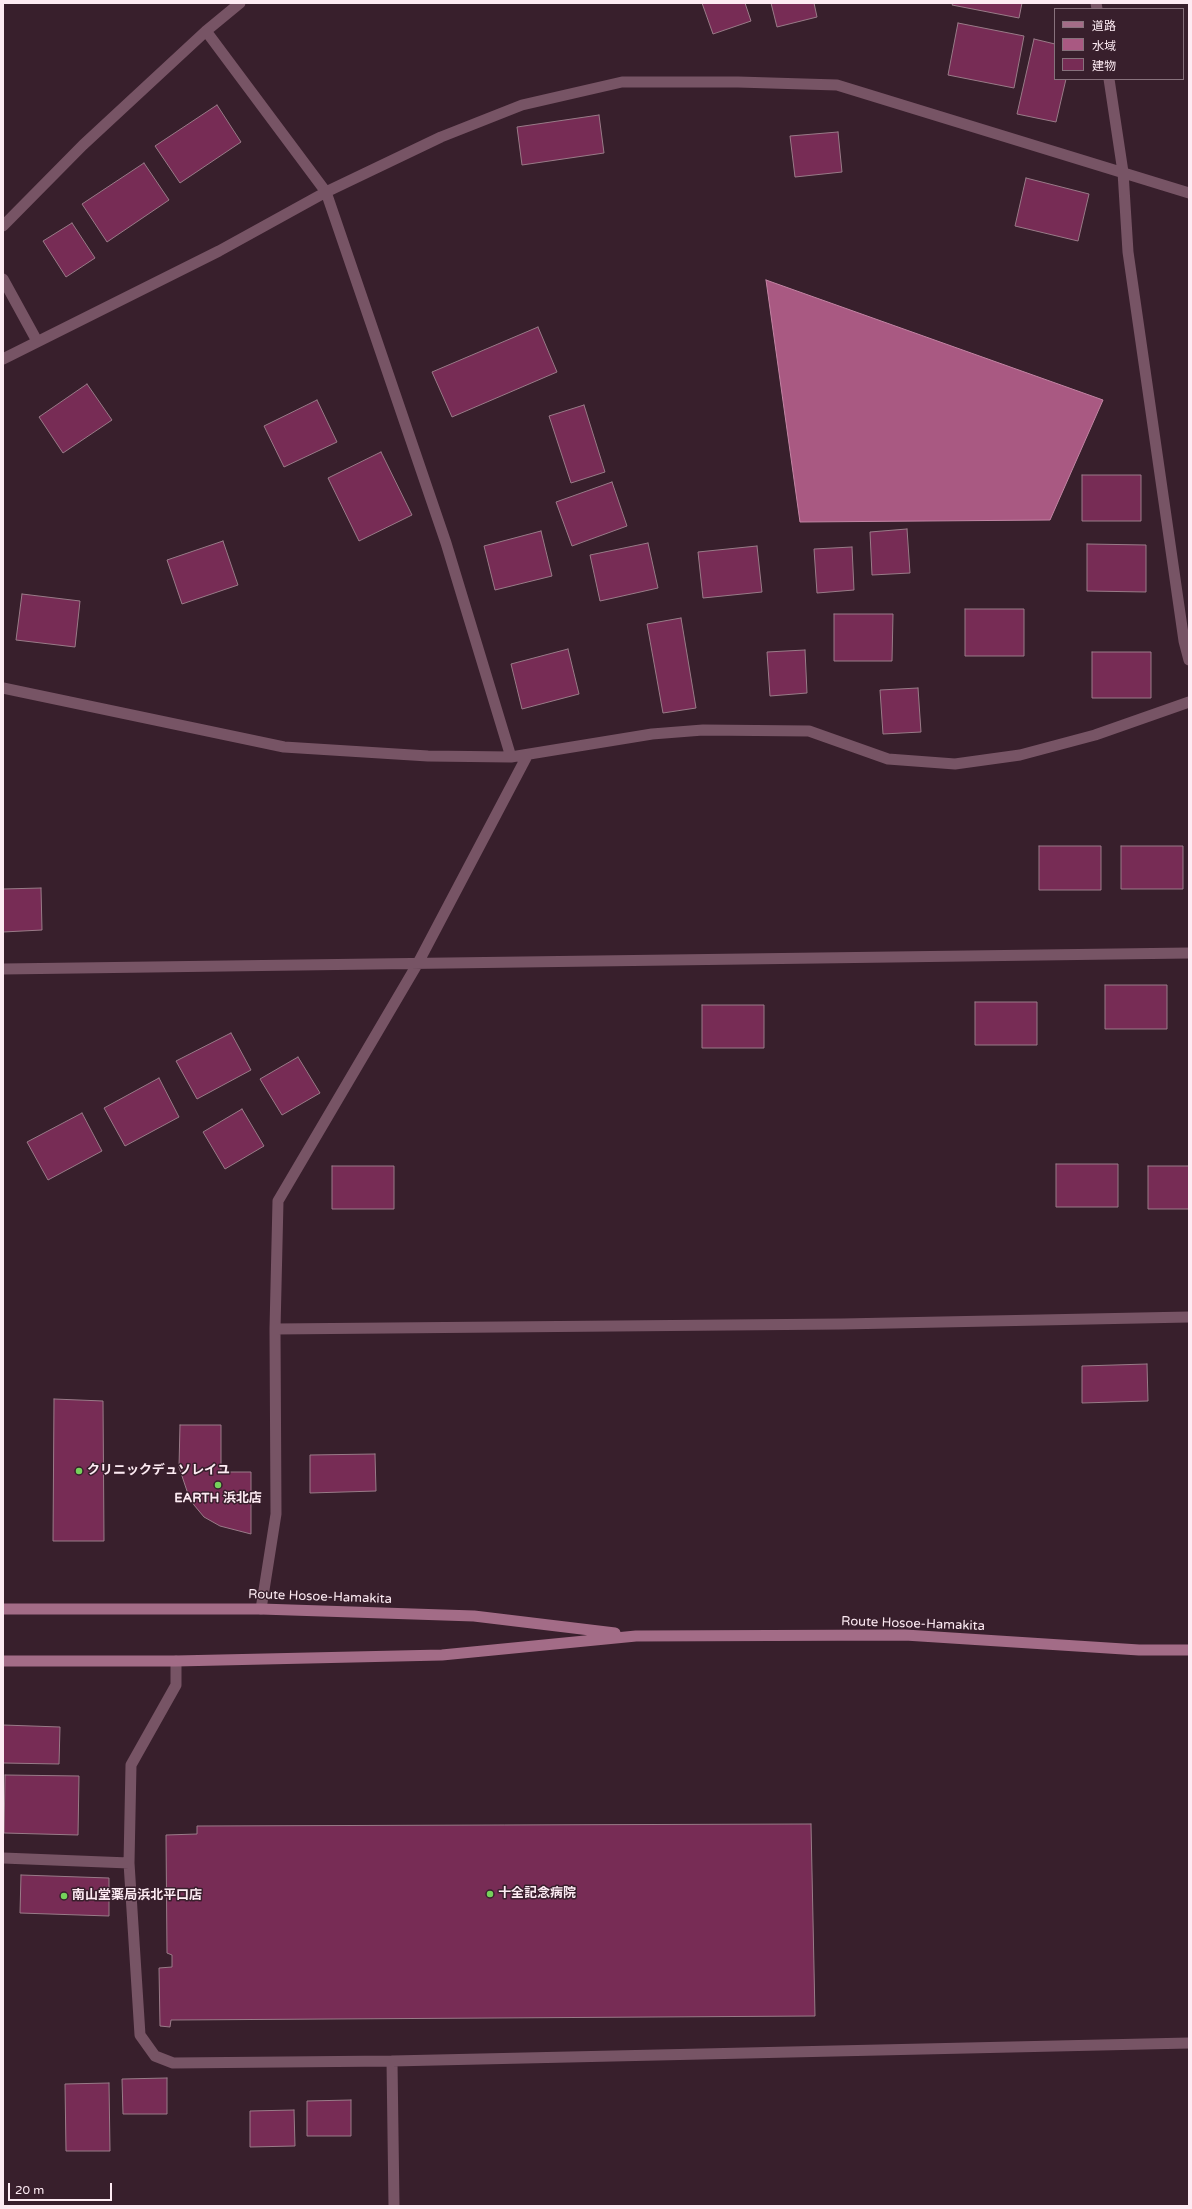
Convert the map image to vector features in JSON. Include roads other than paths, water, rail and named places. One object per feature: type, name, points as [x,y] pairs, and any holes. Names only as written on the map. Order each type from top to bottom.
[{"type":"main road","name":"Route Hosoe-Hamakita","points":[[3,1609],[261,1609],[474,1616],[636,1636]]},
{"type":"main road","name":"Route Hosoe-Hamakita","points":[[3,1661],[176,1661],[442,1655],[636,1636],[905,1635],[1139,1650],[1189,1650]]},
{"type":"street","points":[[3,226],[83,145],[206,31],[240,3]]},
{"type":"street","points":[[206,31],[326,192],[446,543],[511,758]]},
{"type":"street","points":[[1109,80],[1123,172],[1128,252],[1184,642],[1189,660]]},
{"type":"street","points":[[3,359],[219,251],[326,192],[441,137],[522,104],[622,82],[738,82],[837,85],[1189,193]]},
{"type":"street","points":[[3,279],[37,341]]},
{"type":"street","points":[[3,688],[284,747],[428,756],[511,758],[659,734],[703,730],[809,731],[888,759],[955,764],[1020,755],[1095,735],[1189,702]]},
{"type":"street","points":[[261,1609],[276,1514],[278,1201],[418,963],[527,756]]},
{"type":"street","points":[[3,969],[1189,953]]},
{"type":"street","points":[[276,1329],[842,1324],[1189,1317]]},
{"type":"street","points":[[176,1661],[176,1686],[131,1765],[129,1863],[140,2035],[155,2056],[173,2063],[392,2061],[1189,2043]]},
{"type":"street","points":[[3,1858],[129,1863]]},
{"type":"street","points":[[392,2061],[394,2206]]},
{"type":"water","points":[[766,280],[1103,400],[1050,520],[800,522]]},
{"type":"place","name":"クリニックデュソレイユ","points":[[79,1471]]},
{"type":"place","name":"EARTH 浜北店","points":[[218,1485]]},
{"type":"place","name":"十全記念病院","points":[[490,1894]]},
{"type":"place","name":"南山堂薬局浜北平口店","points":[[64,1896]]}]
